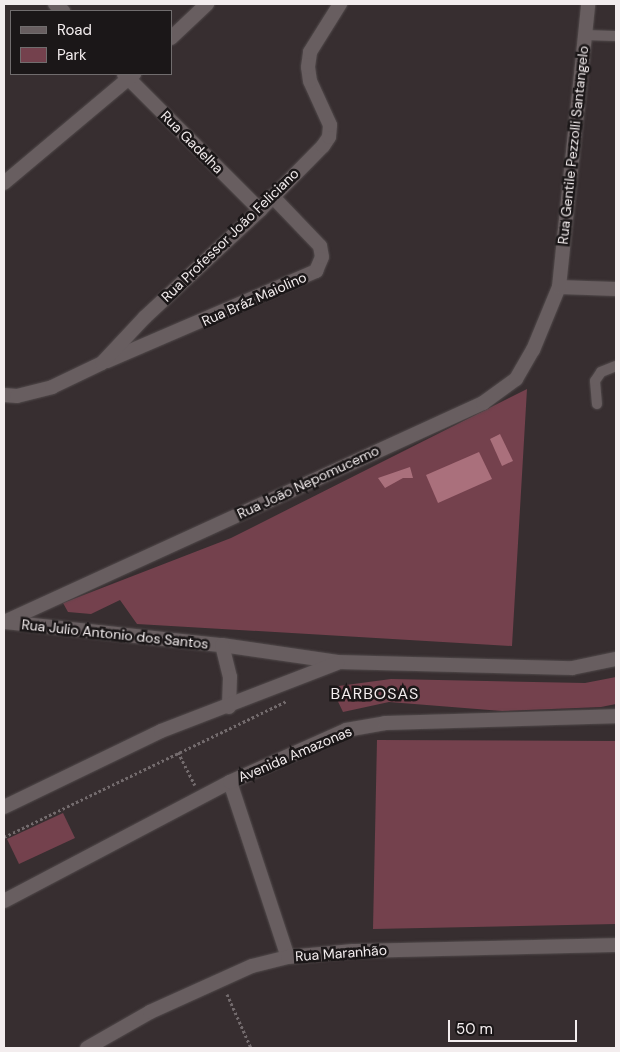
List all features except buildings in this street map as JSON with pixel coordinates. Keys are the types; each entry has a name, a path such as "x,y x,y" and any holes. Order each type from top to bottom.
{"street":[{"path":"172,37 207,4"},
{"name":"Rua Professor João Feliciano","path":"4,395 17,396 52,387 102,363 145,317 260,210 329,137 330,125 310,81 308,67 310,52 340,4"},
{"name":"Rua Gentile Pezzolli Santangelo","path":"559,287 588,4"},
{"path":"4,183 129,75"},
{"name":"Rua Gadelha","path":"129,75 260,210"},
{"name":"Rua Bráz Maiolino","path":"102,363 316,271 322,257 320,246 272,196"},
{"path":"559,287 616,290"},
{"name":"Rua João Nepomucemo","path":"4,622 499,395 516,379 533,350 559,287"},
{"name":"Rua Julio Antonio dos Santos","path":"4,622 222,645 230,677 229,707"},
{"path":"222,645 338,662 572,668 616,659"},
{"path":"4,807 161,731 229,707 338,662"},
{"name":"Avenida Amazonas","path":"4,901 230,782 364,726 616,716"},
{"path":"230,782 288,957"},
{"name":"Rua Maranhão","path":"87,1048 150,1012 252,966 288,957 353,951 616,945"}],"lane":[{"path":"584,35 616,36"},
{"path":"597,404 595,382 601,372 616,366"}],"path":[{"path":"4,837 296,696"},
{"path":"178,752 197,790"},
{"path":"222,980 251,1048"}],"green space":[{"path":"527,389 512,646 137,624 120,600 91,614 68,612 63,603 231,538"},
{"path":"616,677 616,704 601,707 502,711 389,702 343,712 331,687 391,679 585,683"},
{"path":"377,740 616,741 616,924 373,929"},
{"path":"63,813 75,838 19,864 7,839"}],"shaded area":[{"path":"500,434 513,461 502,466 490,439"},
{"path":"479,452 492,479 438,503 426,475"},
{"path":"410,467 413,478 403,478 385,488 378,478"}],"district":[{"name":"BARBOSAS","path":"375,694"}]}
